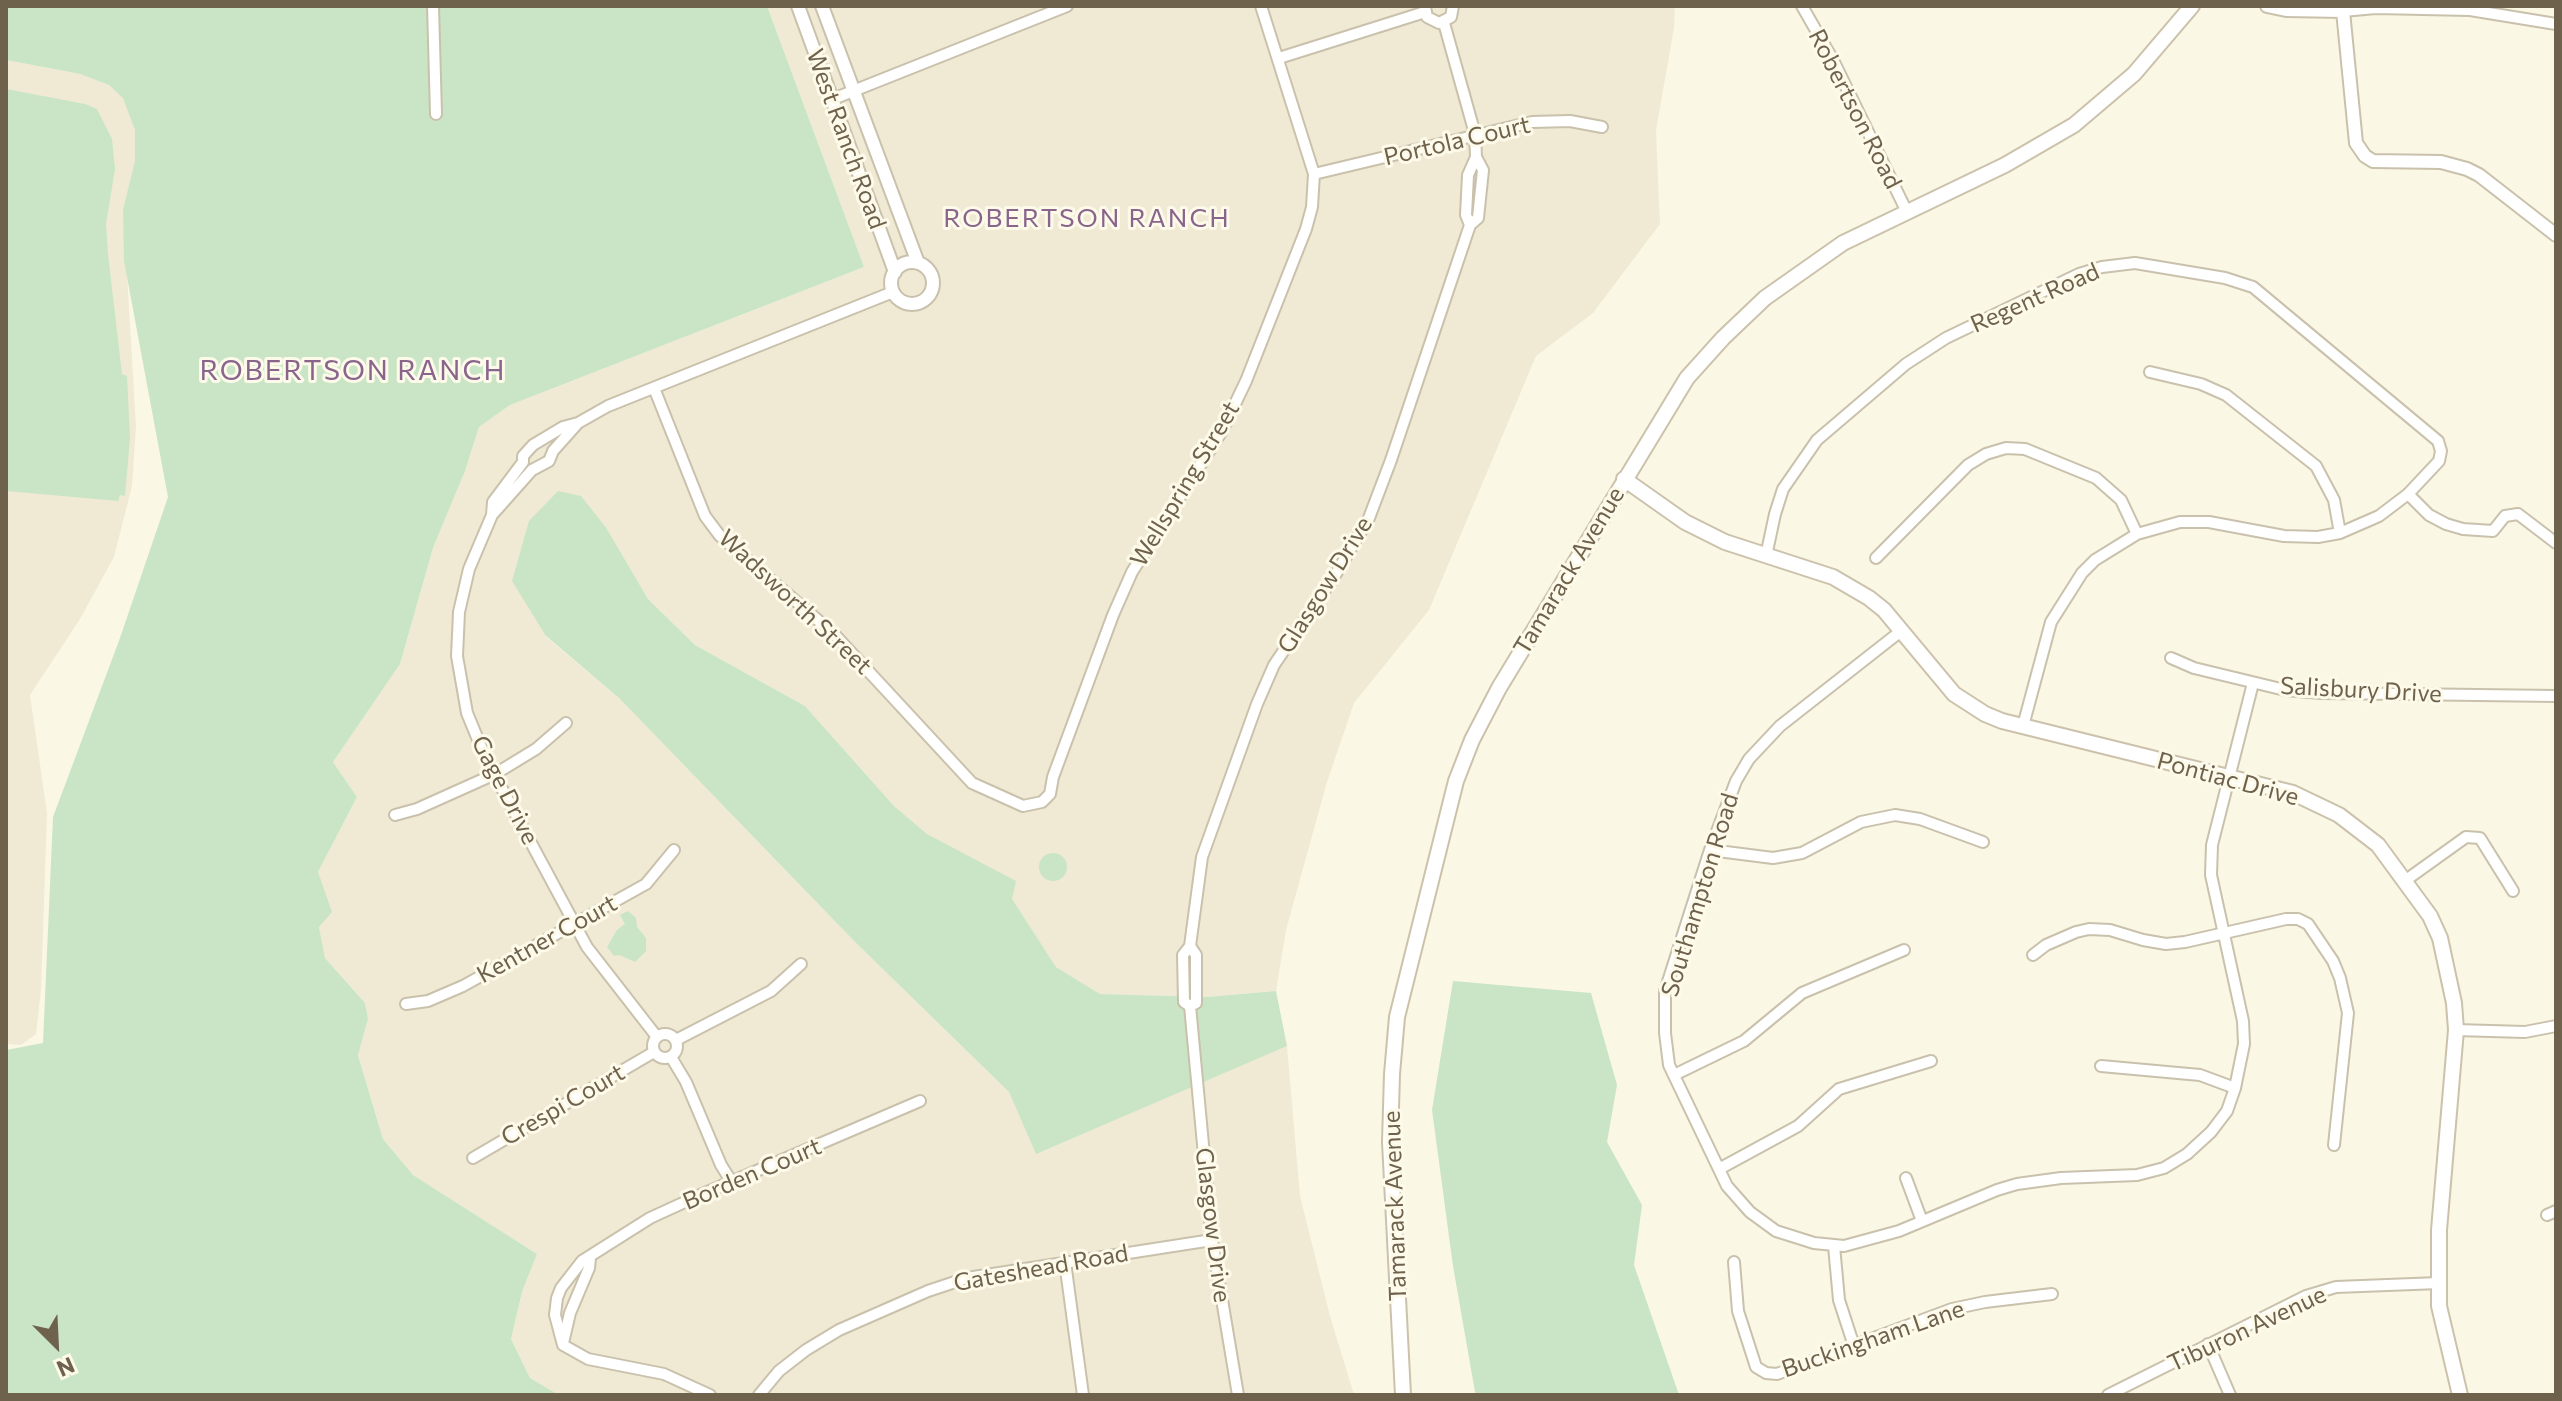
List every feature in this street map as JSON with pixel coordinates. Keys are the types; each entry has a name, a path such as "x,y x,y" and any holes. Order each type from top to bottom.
{"main road":[{"name":"Tamarack Avenue","path":"1403,1395 1390,1142 1397,1017 1456,781 1472,740 1499,688 1687,378 1723,338 1765,298 1834,249 2005,165 2074,125 2134,74 2192,6"},
{"name":"Pontiac Drive","path":"1624,479 1685,522 1725,542 1833,577 1869,598 1884,610 1954,694 1985,714 2293,793 2339,815 2378,845 2430,916 2440,938 2454,1003 2456,1030 2439,1230 2439,1306 2460,1395"}],"street":[{"path":"433,6 436,114"},
{"name":"West Ranch Road","path":"798,6 895,272"},
{"name":"West Ranch Road","path":"822,6 918,263"},
{"path":"833,99 1067,6"},
{"name":"Wellspring Street","path":"1023,806 1042,802 1050,794 1053,777 1080,703 1132,572 1222,431 1246,381 1306,229 1312,207 1314,174 1261,6"},
{"path":"1279,58 1425,9 1430,20 1444,23 1451,17 1453,6"},
{"name":"Robertson Road","path":"1802,6 1833,60 1907,212"},
{"path":"2267,6 2286,10 2470,10 2556,24"},
{"path":"2343,9 2356,143 2365,156 2373,161 2441,162 2467,169 2556,235"},
{"name":"Glasgow Drive","path":"1238,1395 1212,1240 1190,1006 1196,1003 1196,959 1190,946 1202,857 1274,665 1337,572 1369,518 1470,225 1478,218 1483,170 1476,157 1475,134 1444,23"},
{"name":"Portola Court","path":"1314,174 1532,122 1570,121 1602,127"},
{"name":"Glasgow Drive","path":"1470,225 1466,215 1468,175 1476,157"},
{"path":"1467,193 1480,195"},
{"path":"905,263 918,263 925,266 934,284 928,297 917,304 903,302 893,292 892,278 905,263"},
{"name":"Regent Road","path":"1766,556 1783,489 1817,440 1906,364 1946,338 2079,274 2102,267 2135,263 2225,278 2253,287 2438,441 2441,451 2439,461 2408,494 2379,516 2340,533 2318,537 2284,536 2209,522 2180,522 2137,534 2095,560 2082,573 2051,622 2023,726"},
{"name":"Gage Drive","path":"528,466 523,456 533,445 563,427 893,292"},
{"path":"2150,372 2201,384 2226,395 2316,466 2334,500 2340,533"},
{"name":"Wadsworth Street","path":"654,388 705,516 720,536 834,634 972,783 1023,806"},
{"name":"Gage Drive","path":"578,423 553,451 549,461 528,466 492,515 469,569 459,612 457,656 467,713 495,774 597,962 657,1037"},
{"path":"1876,558 1968,465 1986,454 2006,448 2025,449 2096,478 2121,500 2137,534"},
{"path":"2408,494 2429,515 2446,524 2463,529 2493,531 2505,516 2518,514 2556,543"},
{"name":"Southampton Road","path":"1901,631 1780,726 1749,759 1736,781 1710,850 1665,991 1669,1065 1727,1186 1750,1212 1776,1231 1834,1246 1899,1231 2017,1184 2061,1178 2137,1175 2164,1168 2187,1154 2211,1132 2227,1111 2244,1044 2243,1021 2211,875 2212,845 2253,683"},
{"name":"Salisbury Drive","path":"2171,658 2194,668 2253,683 2321,693 2556,696"},
{"path":"395,815 417,809 495,774 536,749 566,723"},
{"path":"1710,850 1773,858 1802,853 1861,822 1895,815 1920,819 1983,842"},
{"path":"2406,880 2466,837 2480,838 2513,891"},
{"name":"Kentner Court","path":"406,1004 428,1001 463,986 646,884 674,850"},
{"path":"2033,955 2046,945 2089,929 2110,930 2166,944 2286,919 2298,919 2308,924 2333,961 2348,1013 2334,1145"},
{"path":"1674,1075 1744,1041 1802,993 1904,950"},
{"path":"676,1040 771,991 801,964"},
{"path":"2456,1030 2525,1032 2556,1026"},
{"path":"665,1034 676,1040 677,1047 671,1057 663,1059 654,1052 653,1044 657,1037 665,1034"},
{"name":"Crespi Court","path":"473,1158 654,1052"},
{"path":"671,1057 686,1082 721,1165 731,1181"},
{"path":"1719,1169 1798,1126 1839,1089 1931,1061"},
{"path":"2101,1066 2200,1075 2235,1088"},
{"name":"Borden Court","path":"566,1282 582,1261 650,1218 920,1101"},
{"path":"1906,1178 1922,1221"},
{"name":"Gateshead Road","path":"759,1395 779,1371 839,1330 912,1297 967,1278 1212,1240"},
{"path":"1834,1246 1839,1300 1854,1346"},
{"path":"563,1345 590,1258"},
{"path":"1065,1262 1083,1395"},
{"name":"Buckingham Lane","path":"1734,1262 1738,1311 1756,1367 1766,1373 1777,1374 1952,1309 2052,1294"},
{"path":"580,1285 566,1282 557,1298 555,1315 563,1345 588,1359 664,1374 710,1395"},
{"name":"Tiburon Avenue","path":"2108,1395 2306,1296 2336,1287 2439,1283"},
{"path":"2208,1344 2230,1395"}],"shaded area":[{"name":"ROBERTSON RANCH","path":"767,6 1675,6 1656,130 1660,224 1593,313 1536,356 1429,610 1354,703 1327,782 1286,930 1276,991 1206,997 1100,994 1056,967 1011,899 959,852 927,834 894,806 805,706 695,645 648,599 607,529 546,637 619,698 856,943 1009,1092 1036,1153 1180,1089 1287,1046 1300,1196 1330,1316 1354,1395 559,1395 530,1378 511,1339 522,1292 537,1254 413,1175 383,1139 358,1054 368,1019 365,1003 325,958 319,927 318,872 357,797 333,762 400,664 433,548 465,471 479,427 510,405 864,267"},
{"path":"6,60 80,74 109,85 125,98 140,132 126,257 136,427 132,486 114,557 80,619 30,695 47,813 41,990 36,1034 21,1045 6,1044"}],"green space":[{"path":"6,6 767,6 864,267 510,405 479,427 465,471 433,548 400,664 333,762 357,797 318,872 332,912 319,927 325,958 365,1003 368,1019 358,1055 383,1139 413,1175 537,1254 522,1292 511,1339 530,1378 559,1395 6,1395 6,1050 43,1043 53,817 120,638 168,497 124,261 123,210 135,161 135,130 123,98 109,85 80,74 6,60"},
{"path":"6,89 97,109 112,139 115,169 106,224 122,374 127,376 130,438 125,496 120,495 118,501 6,491"},
{"path":"558,491 581,496 607,529 648,599 695,645 805,706 894,806 927,834 1016,881 1012,899 1056,967 1100,994 1206,997 1276,991 1287,1046 1036,1154 1009,1092 856,943 619,698 546,636 512,581 529,521"},
{"path":"1053,853 1063,857 1067,867 1063,877 1053,881 1043,877 1039,867 1043,857"},
{"path":"628,911 636,918 637,927 646,938 646,951 635,962 614,956 607,947 617,930 625,924 620,915"},
{"path":"1453,981 1591,993 1617,1085 1607,1142 1642,1205 1634,1265 1679,1395 1477,1395 1475,1392 1453,1266 1432,1110"}],"district":[{"name":"ROBERTSON RANCH","path":"1087,218"},
{"name":"ROBERTSON RANCH","path":"353,371"}]}
